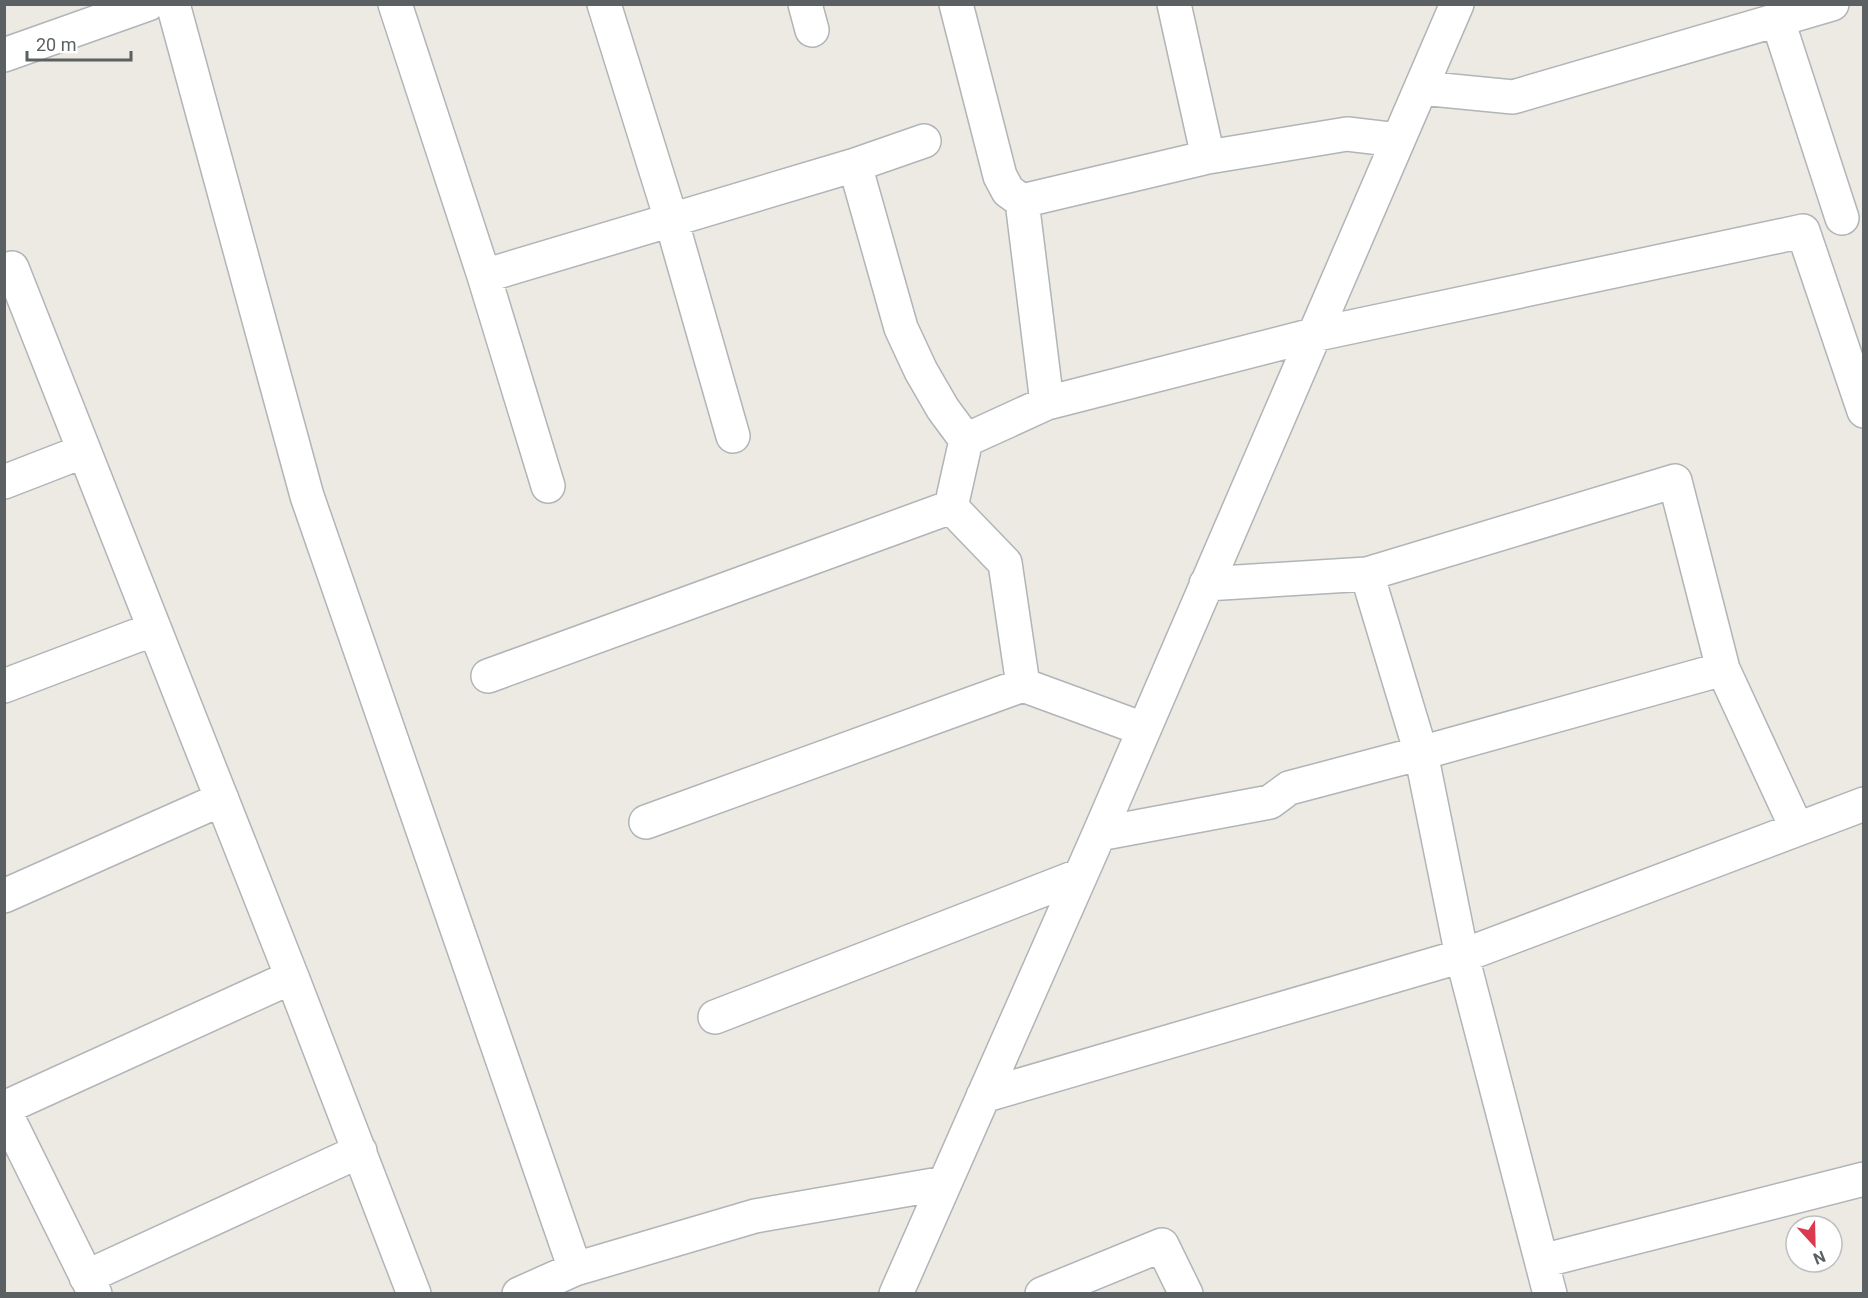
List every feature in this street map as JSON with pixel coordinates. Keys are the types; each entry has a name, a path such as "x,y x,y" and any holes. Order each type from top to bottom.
{"street":[{"path":"4,55 148,4"},
{"path":"173,4 307,496 575,1269"},
{"path":"395,4 484,276 548,486"},
{"path":"604,4 671,219 733,436"},
{"path":"956,4 1000,176 1008,191 1022,201 1047,403"},
{"path":"1174,4 1208,157"},
{"path":"896,1293 1099,834 1457,4"},
{"path":"1421,88 1513,97 1832,4"},
{"path":"966,440 1047,403 1313,335 1803,231 1853,215 1778,21"},
{"path":"1022,201 1208,157 1347,134 1398,140"},
{"path":"484,276 855,165 924,141"},
{"path":"855,165 901,328 943,409 966,440 951,507"},
{"path":"1803,231 1863,408"},
{"path":"7,261 222,799 414,1293"},
{"path":"4,482 84,451"},
{"path":"1206,584 1367,574 1675,481 1723,669 1797,829"},
{"path":"489,676 951,507"},
{"path":"951,507 1005,563 1023,685"},
{"path":"1367,574 1421,753 1462,956 1550,1293"},
{"path":"4,686 154,629"},
{"path":"1099,834 1270,802 1289,788 1723,669"},
{"path":"646,822 1023,685 1143,729"},
{"path":"4,896 222,799"},
{"path":"983,1096 1462,956 1863,804"},
{"path":"715,1017 1081,875"},
{"path":"292,977 4,1109 90,1285 360,1151"},
{"path":"1542,1261 1863,1179"},
{"path":"519,1293 575,1269 755,1216 945,1183"},
{"path":"1042,1293 1162,1245 1186,1293"}]}
